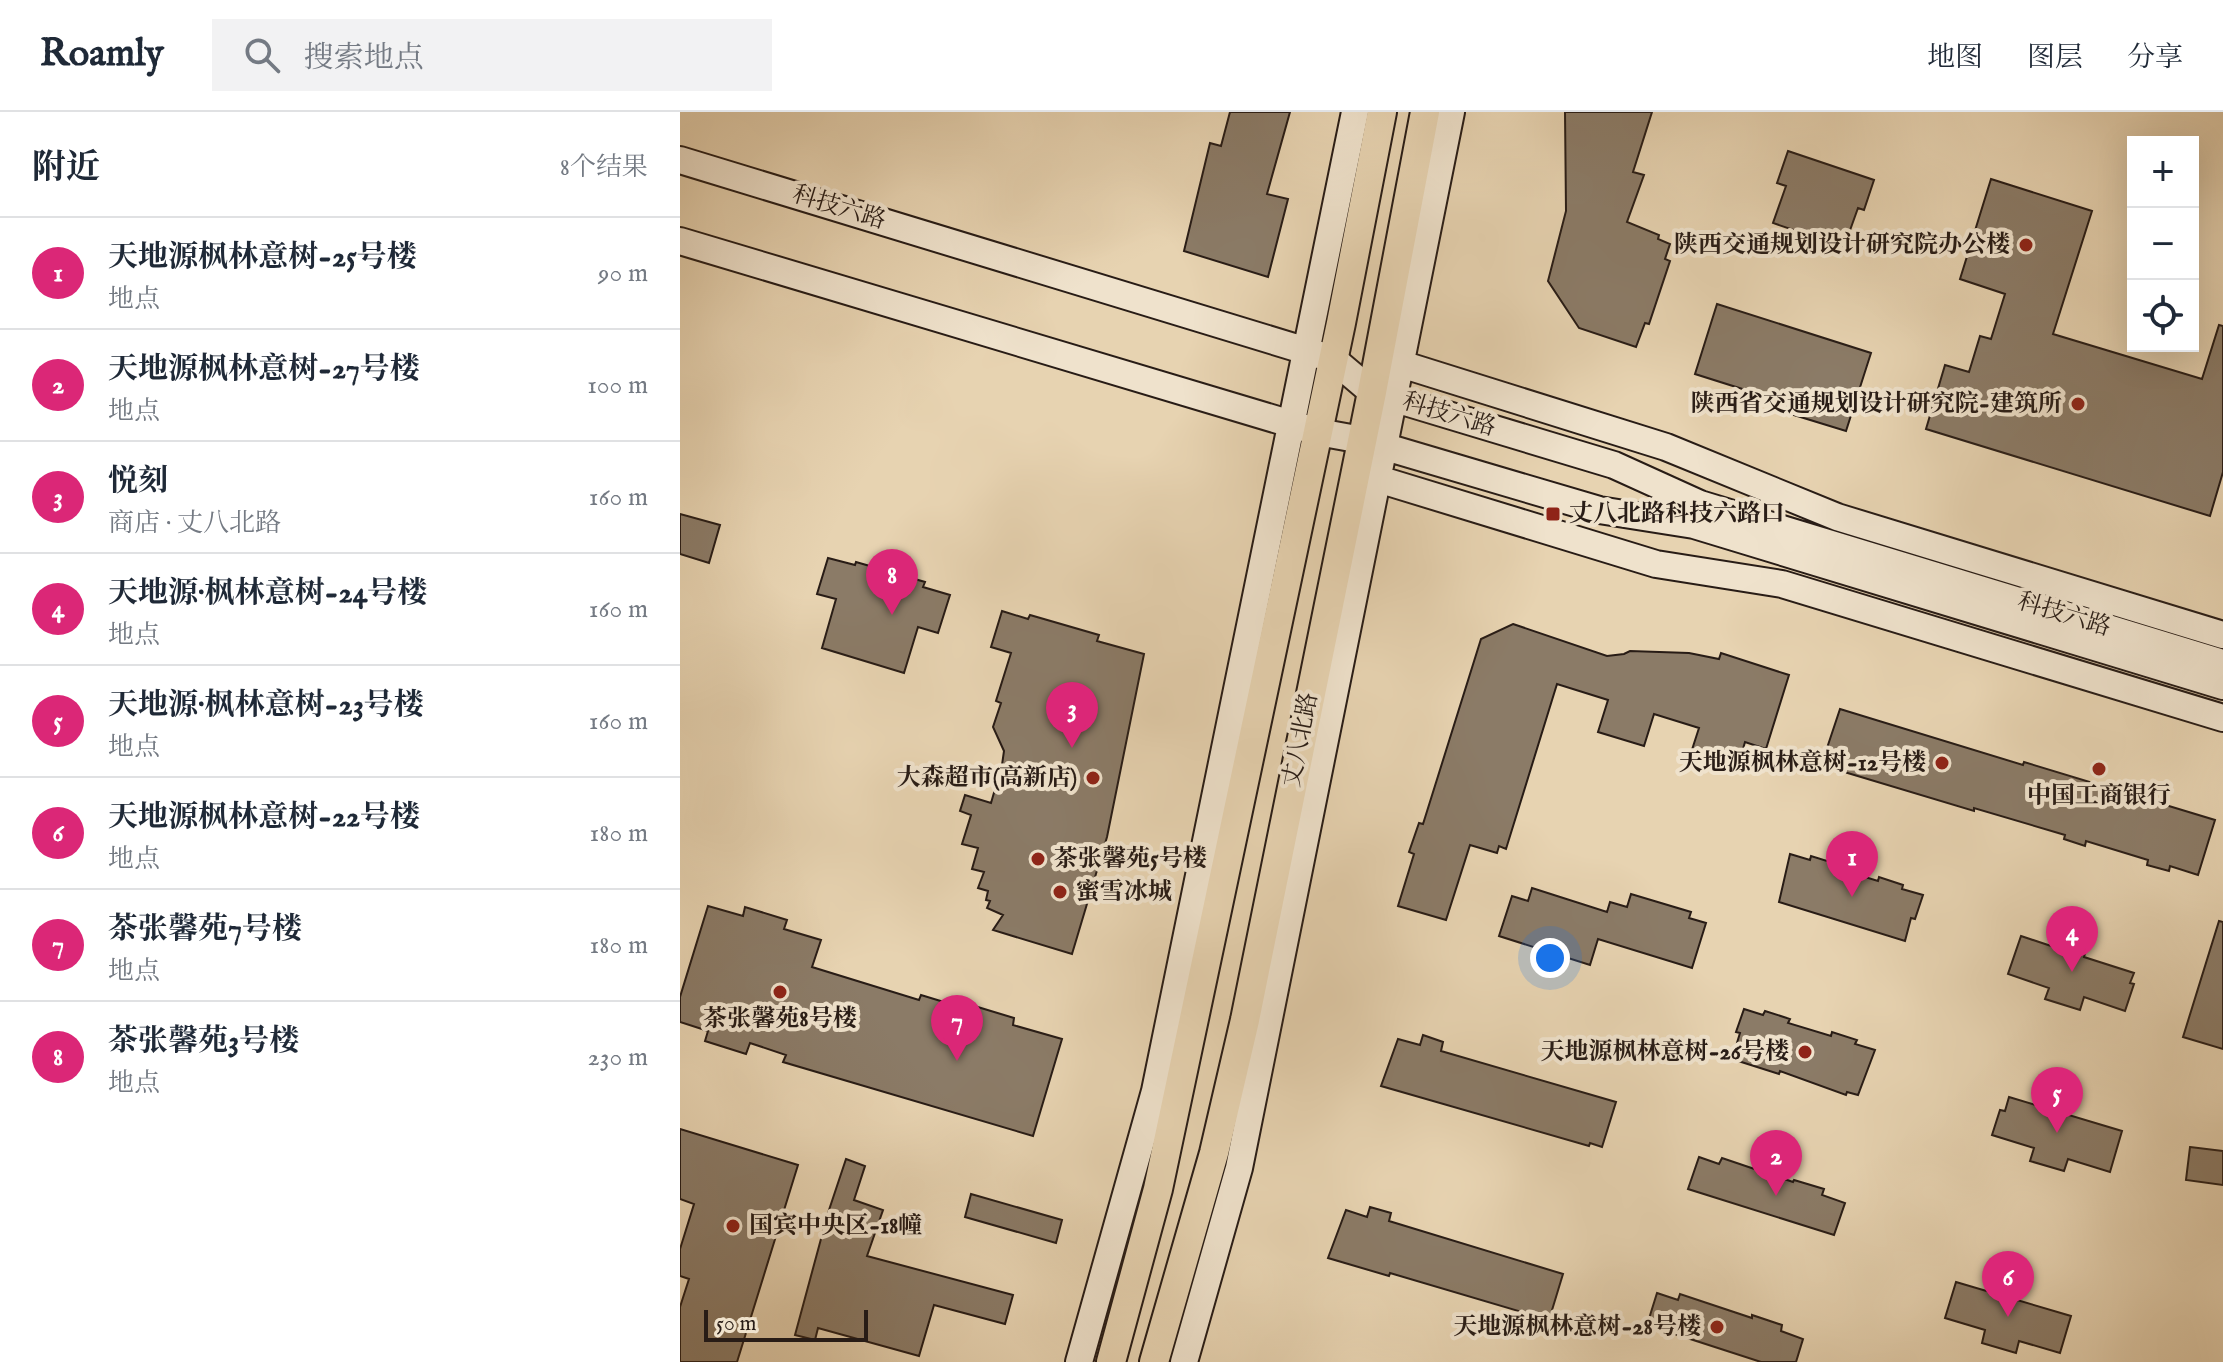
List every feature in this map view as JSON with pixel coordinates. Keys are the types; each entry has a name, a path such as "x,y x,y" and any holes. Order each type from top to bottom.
{"main road":[{"path":"1320,356 1355,112"},
{"name":"丈八北路","path":"1111,1362 1158,1189 1305,428 1320,356 1382,112"},
{"name":"丈八北路","path":"1154,1362 1214,1153 1373,443 1383,396 1425,112"},
{"path":"1383,396 1401,364 1451,112"},
{"name":"科技六路","path":"680,160 1320,356 1383,396 1614,465 1700,504 2223,663"},
{"name":"科技六路","path":"680,241 1305,428 1373,443 1599,510 1694,525 2223,686"},
{"path":"1401,364 1666,447 1837,517 2223,635"},
{"path":"1079,1362 1155,1091 1305,428"},
{"path":"1184,1362 1239,1168 1378,479 1373,443"},
{"path":"1378,479 1656,564 1782,584 2223,718"}],"building":[{"path":"1230,112 1290,112 1267,194 1288,199 1268,277 1184,251 1210,143 1221,146"},
{"path":"1565,112 1652,112 1633,172 1644,175 1627,222 1659,235 1658,239 1670,244 1665,259 1670,261 1649,324 1645,323 1636,347 1579,328 1548,281 1566,211"},
{"path":"1788,151 1874,180 1864,210 1858,208 1844,247 1773,223 1786,186 1777,183"},
{"name":"陕西省交通规划设计研究院-建筑所","path":"1991,179 2092,211 2053,334 2202,379 2219,325 2223,326 2223,472 2210,516 1926,429 1945,365 1969,372 1980,336 1991,339 2005,294 1960,279"},
{"path":"1717,304 1871,353 1846,431 1771,408 1774,399 1695,374"},
{"path":"680,514 720,525 709,563 680,554"},
{"path":"828,558 855,565 856,562 925,582 923,587 950,595 938,633 918,627 904,673 822,648 836,599 817,594"},
{"path":"1002,611 1028,619 1030,615 1099,635 1097,641 1144,654 1107,837 1072,954 993,930 1003,915 987,908 990,901 986,900 988,891 978,888 984,872 972,869 978,848 962,844 971,815 960,811 965,795 991,803 1002,765 1004,751 993,727 1001,703 996,701 1011,653 991,647"},
{"path":"1513,624 1607,656 1630,651 1689,653 1719,659 1721,653 1789,675 1766,749 1745,742 1736,773 1689,759 1699,728 1654,714 1644,746 1598,732 1608,700 1557,684 1506,849 1499,846 1497,853 1470,845 1446,920 1398,906 1414,854 1409,852 1419,823 1423,824 1481,639"},
{"path":"1840,709 2215,820 2198,875 2170,866 2169,871 2147,865 2148,860 2086,841 2085,846 2064,839 2065,835 1831,768 1832,763 1823,760"},
{"path":"1790,854 1810,860 1811,856 1837,864 1835,868 1878,881 1879,877 1923,895 1915,919 1911,918 1905,941 1779,902"},
{"path":"1532,888 1607,912 1610,902 1627,907 1631,894 1691,912 1689,918 1706,923 1692,968 1598,939 1590,965 1499,936 1512,896 1528,901"},
{"path":"708,906 743,916 745,907 787,920 784,929 821,940 812,967 919,1000 921,995 957,1006 959,1001 1014,1018 1013,1025 1062,1039 1033,1136 783,1062 786,1055 750,1043 746,1054 705,1041 708,1031 680,1022 680,997"},
{"path":"2219,921 2223,922 2223,1049 2183,1037"},
{"path":"2021,936 2060,949 2062,942 2086,950 2084,957 2134,973 2130,983 2134,984 2125,1011 2084,997 2080,1010 2045,999 2049,988 2008,974"},
{"name":"天地源枫林意树-26号楼","path":"1744,1009 1763,1015 1765,1011 1790,1019 1788,1023 1831,1036 1832,1032 1875,1050 1858,1095 1847,1092 1846,1095 1780,1071 1779,1074 1732,1059 1740,1033 1736,1032"},
{"path":"1423,1035 1443,1042 1441,1051 1616,1102 1602,1147 1590,1143 1589,1146 1381,1086 1398,1039 1420,1045"},
{"path":"2009,1097 2122,1131 2110,1172 2068,1159 2064,1171 2030,1161 2034,1148 1992,1135 2000,1110 2005,1111"},
{"name":"国宾中央区-18幢","path":"680,1129 798,1165 737,1362 680,1362 680,1307 689,1279 680,1276 680,1249 694,1204 680,1199"},
{"path":"2190,1147 2223,1151 2223,1185 2186,1180"},
{"path":"1699,1157 1719,1164 1722,1158 1824,1189 1822,1195 1845,1203 1834,1235 1688,1189"},
{"path":"846,1159 865,1166 854,1200 883,1210 867,1256 1013,1295 1005,1324 934,1305 919,1356 818,1328 815,1340 795,1335"},
{"path":"971,1194 1062,1220 1056,1243 965,1217"},
{"path":"1370,1207 1391,1213 1389,1221 1563,1274 1549,1320 1328,1258 1346,1210 1367,1217"},
{"path":"1956,1282 2071,1316 2060,1353 2019,1341 2016,1353 1982,1343 1985,1330 1945,1318"},
{"name":"天地源枫林意树-28号楼","path":"1657,1293 1678,1300 1680,1294 1782,1325 1781,1331 1803,1339 1796,1362 1761,1362 1647,1325"}],"place":[{"name":"陕西交通规划设计研究院办公楼","path":"2026,245"},
{"name":"陕西省交通规划设计研究院-建筑所","path":"2078,404"},
{"name":"丈八北路科技六路口","path":"1553,514"},
{"name":"茶张馨苑3号楼","path":"892,615"},
{"name":"悦刻","path":"1072,748"},
{"name":"天地源枫林意树-12号楼","path":"1942,763"},
{"name":"中国工商银行","path":"2099,769"},
{"name":"大森超市(高新店)","path":"1093,778"},
{"name":"茶张馨苑5号楼","path":"1038,859"},
{"name":"蜜雪冰城","path":"1060,892"},
{"name":"天地源枫林意树-25号楼","path":"1852,897"},
{"name":"天地源·枫林意树-24号楼","path":"2072,972"},
{"name":"茶张馨苑8号楼","path":"780,992"},
{"name":"天地源枫林意树-26号楼","path":"1805,1052"},
{"name":"茶张馨苑7号楼","path":"957,1061"},
{"name":"天地源·枫林意树-23号楼","path":"2057,1133"},
{"name":"天地源枫林意树-27号楼","path":"1776,1196"},
{"name":"国宾中央区-18幢","path":"733,1226"},
{"name":"天地源枫林意树-22号楼","path":"2008,1317"},
{"name":"天地源枫林意树-28号楼","path":"1717,1327"}]}
